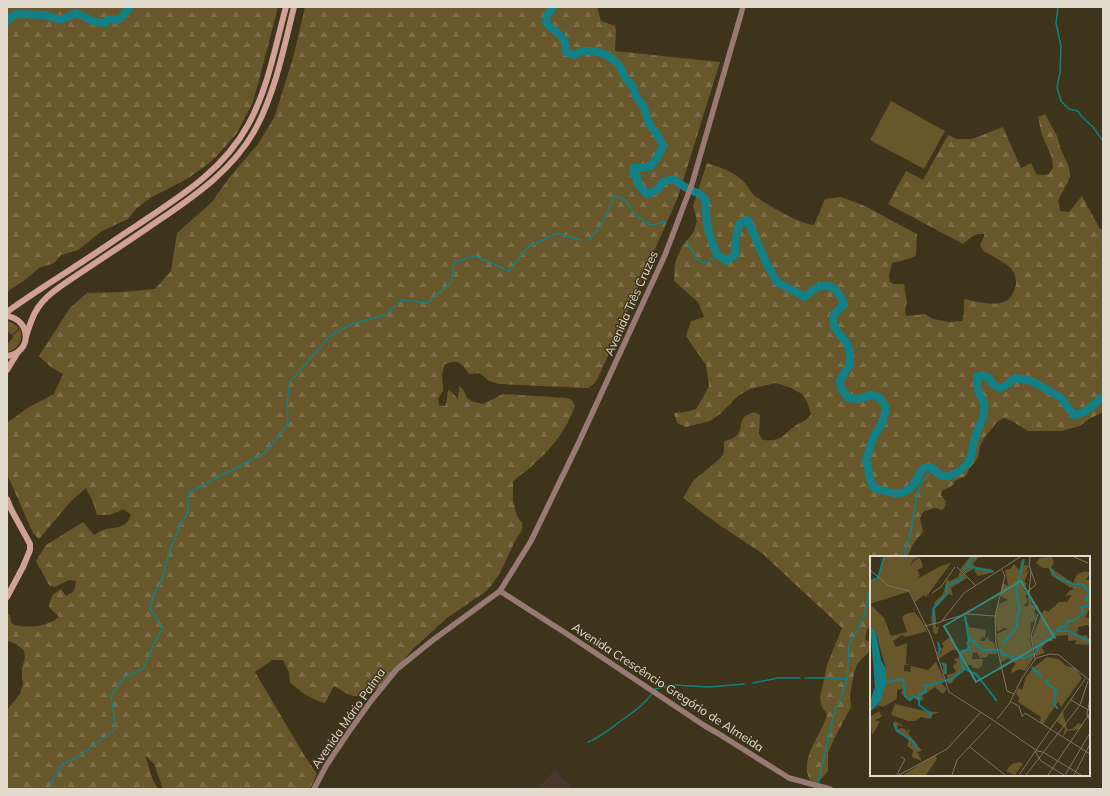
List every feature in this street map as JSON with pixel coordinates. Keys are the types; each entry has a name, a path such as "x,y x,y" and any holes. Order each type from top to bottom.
{"main road":[{"path":"7,312 172,202 203,180 219,165 247,127 256,109 263,91 286,7"},
{"path":"7,370 23,346 35,311 47,296 175,210 208,186 227,168 242,150 256,128 276,77 294,7"},
{"path":"7,316 20,323 24,328 26,337"},
{"path":"7,356 12,356 18,352"},
{"path":"7,499 30,544 30,550 7,597"}],"street":[{"name":"Avenida Três Cruzes","path":"500,591 531,541 656,276 692,184 743,7"},
{"name":"Avenida Mário Palma","path":"314,789 326,766 348,734 371,701 397,669 433,640 500,591"},
{"name":"Avenida Crescêncio Gregório de Almeida","path":"500,591 705,726 788,778 830,789"}],"shaded area":[{"path":"555,770 573,789 537,789"}],"green space":[{"path":"7,7 278,7 252,104 237,133 216,157 187,179 150,198 137,208 128,219 102,231 78,250 61,255 54,263 39,268 7,292"},
{"path":"305,7 597,7 601,21 615,26 615,51 720,62 678,197 594,384 588,388 499,384 489,381 480,373 469,374 461,364 452,362 444,365 442,375 443,391 438,399 439,405 445,406 449,389 458,399 459,386 463,389 467,398 471,401 483,404 503,394 566,398 572,400 575,406 568,423 553,445 541,458 513,482 513,500 517,516 522,523 522,530 515,541 501,571 491,586 485,592 447,618 412,650 379,689 364,695 355,696 345,693 334,686 325,703 315,700 290,682 289,672 283,660 272,660 255,672 304,755 317,774 310,789 163,789 154,764 145,755 153,780 158,789 7,789 7,710 20,694 23,684 22,668 25,658 24,651 22,649 16,644 7,641 7,613 10,615 11,623 26,627 47,624 59,617 49,607 51,598 61,589 66,596 74,591 76,581 69,580 55,587 49,585 36,561 46,545 83,522 94,535 103,530 120,527 129,520 131,515 124,509 110,515 97,515 93,502 86,488 71,501 39,539 33,533 7,474 7,423 29,407 54,394 63,374 51,367 39,356 70,308 87,293 155,289 171,271 177,233 212,202 229,178 258,144 274,118 293,58"},
{"path":"891,101 945,131 924,169 870,140"},
{"path":"1045,114 1057,136 1061,150 1069,167 1070,176 1068,182 1058,200 1060,211 1069,212 1082,196 1100,229 1103,229 1103,412 1089,419 1080,426 1061,431 1028,431 1004,418 998,421 984,438 980,446 978,458 967,474 955,481 953,485 942,491 941,495 946,502 945,507 942,510 935,508 924,511 920,518 923,532 913,544 907,556 870,556 870,626 867,630 865,639 870,642 870,651 857,664 850,695 851,707 828,753 828,771 818,783 810,780 807,772 807,764 812,747 827,714 822,707 820,698 827,665 842,628 763,554 718,524 683,498 693,481 723,455 724,441 732,439 736,436 739,432 744,417 754,412 760,415 759,434 763,440 775,440 783,436 811,414 807,402 802,394 791,388 776,383 750,389 738,396 720,414 710,421 686,427 677,423 674,413 696,409 709,386 706,365 686,336 691,321 704,317 698,302 674,281 675,263 682,246 693,233 697,221 693,206 707,163 734,174 743,181 753,194 760,200 801,222 814,225 825,199 841,197 865,206 917,234 916,255 908,259 892,263 889,275 890,282 894,284 904,284 907,302 905,308 906,316 925,314 933,319 950,322 962,321 965,299 995,304 1006,301 1010,298 1016,284 1014,273 1003,262 983,251 980,245 985,234 975,235 963,244 888,204 906,171 923,180 948,135 957,139 972,139 1003,127 1021,168 1031,163 1036,174 1049,174 1053,167 1052,158 1042,135 1038,117"},
{"path":"7,321 13,323 19,328 12,335 7,331"},
{"path":"20,329 21,341 17,347 7,352 7,344 14,337 12,336"}],"waterway":[{"path":"7,21 15,14 45,15 61,20 76,13 95,22 105,23 109,19 119,20 130,7"},
{"path":"553,7 547,15 546,22 563,39 566,52 575,55 580,52 592,51 603,54 614,60 618,64 625,78 632,85 636,97 643,105 650,126 656,132 663,146 651,166 634,168 633,174 638,177 637,183 647,194 657,190 663,182 675,180 690,190 700,194 705,199 707,225 710,236 718,255 726,261 735,255 737,231 740,223 748,220 766,263 777,282 805,297 822,286 832,287 840,296 844,304 833,316 833,324 847,343 850,351 850,364 840,380 841,389 849,398 857,399 873,395 880,398 886,410 881,425 874,436 866,459 874,488 894,493 905,492 914,484 922,470 925,468 929,467 941,475 949,476 955,474 964,467 970,459 975,436 984,413 984,403 979,393 977,384 977,377 981,375 989,378 993,384 999,388 1005,386 1015,378 1032,381 1060,397 1074,415 1086,411 1103,397"},
{"path":"1058,7 1056,23 1061,46 1060,72 1057,87 1061,101 1069,109 1078,111 1081,116 1093,127 1103,141"},
{"path":"589,240 600,227 615,196 624,199 638,217 651,225 666,222"},
{"path":"51,789 52,781 63,764 78,757 116,729 111,696 124,678 144,668 154,644 163,628 150,608 154,594 161,583 170,550 188,512 188,493 265,453 288,424 287,401 290,382 329,337 352,324 385,315 402,300 427,303 451,283 454,263 475,256 509,271 527,248 557,233 581,240"},
{"path":"687,242 698,260 705,263 718,255"},
{"path":"904,556 921,482 934,470"},
{"path":"818,783 835,710 847,679 849,644 855,636 864,616 870,589"},
{"path":"753,683 778,678 800,678"},
{"path":"805,678 847,679"},
{"path":"655,689 674,685 709,687 744,684"},
{"path":"588,742 602,735 633,712 651,695"}]}
